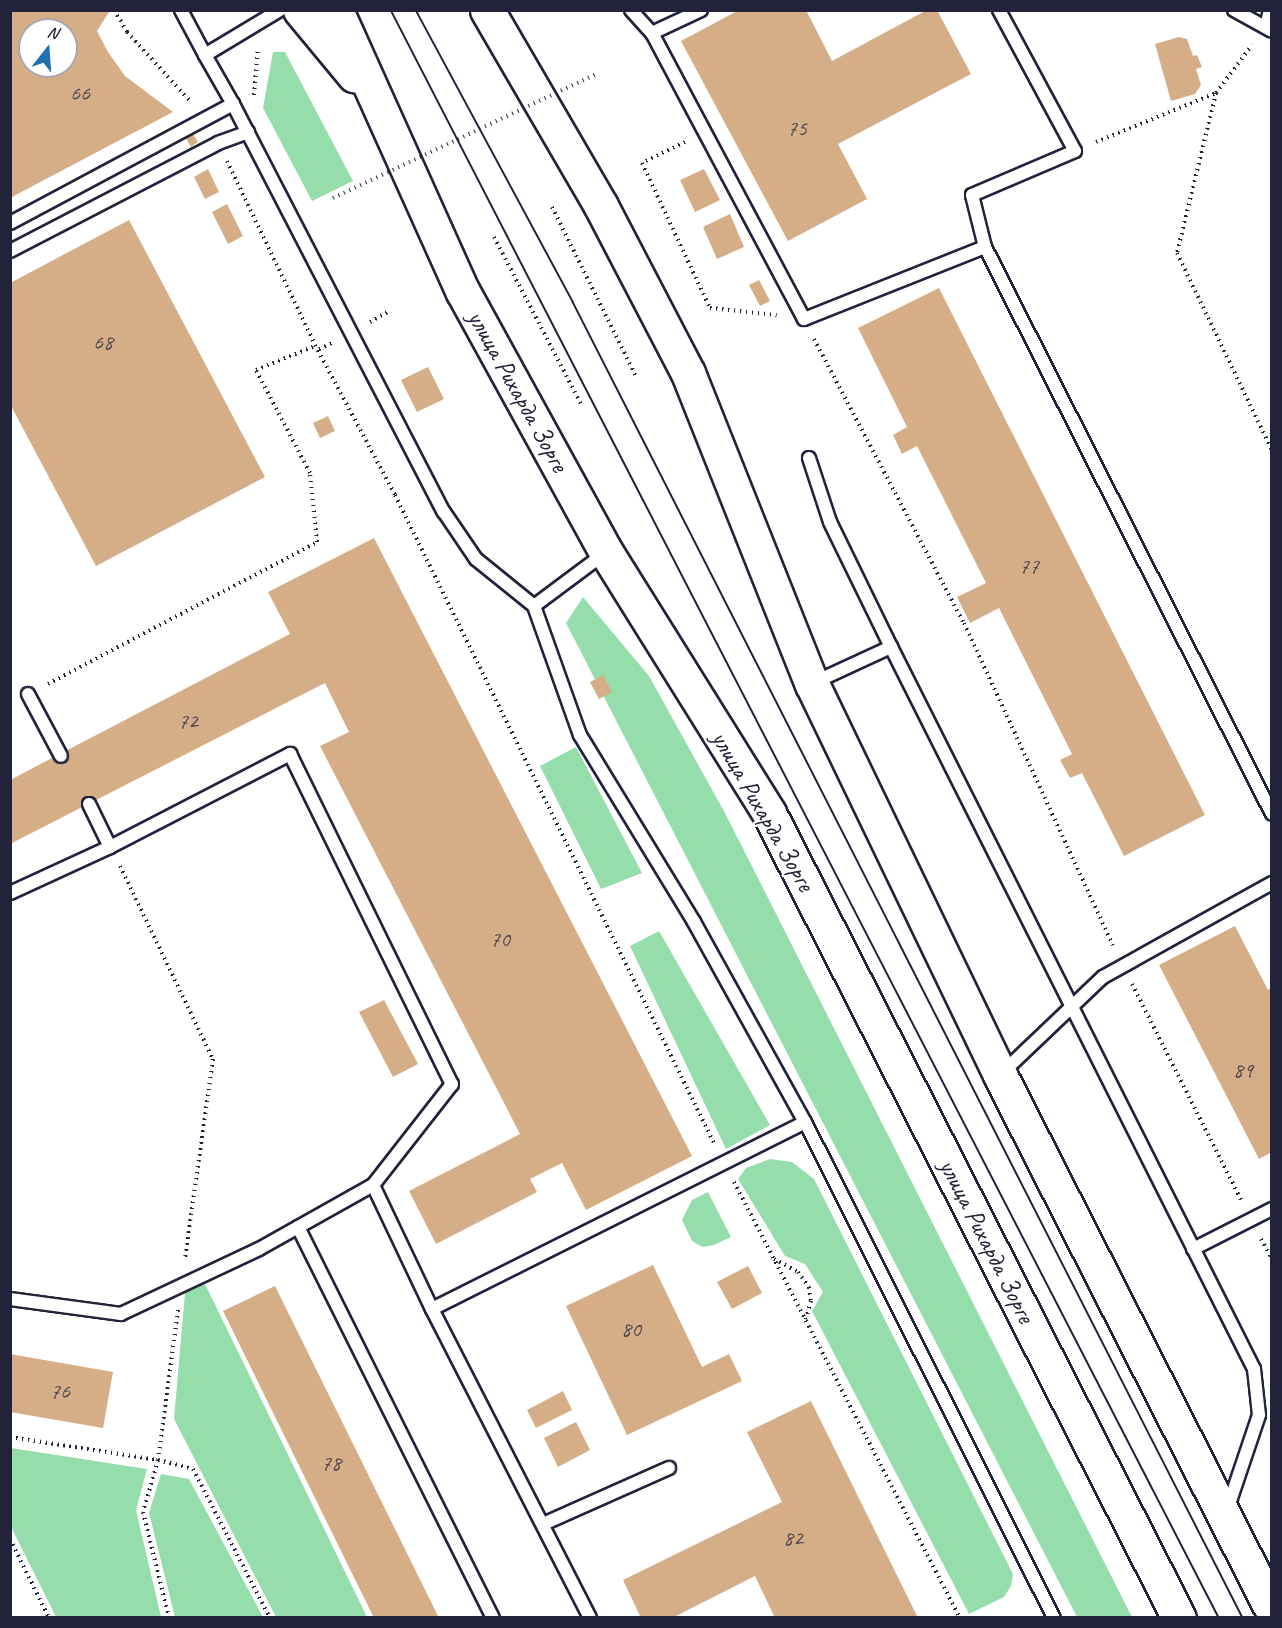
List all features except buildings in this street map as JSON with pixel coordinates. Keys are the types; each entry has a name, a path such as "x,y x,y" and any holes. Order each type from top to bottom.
{"main road":[{"path":"300,10 382,109"},
{"name":"улица Рихарда Зорге","path":"336,10 463,292 606,552 769,813 1179,1617"},
{"path":"487,10 601,206 688,373 812,684 1000,1075 1272,1610"},
{"path":"499,10 517,61"}],"lane":[{"path":"181,10 248,132 444,513 476,559 534,606 580,735 694,922 805,1122 1054,1617"},
{"path":"205,56 280,10"},
{"path":"631,10 652,33 804,319 985,247"},
{"path":"652,33 701,10"},
{"path":"999,10 1075,151 972,195 985,247 1272,814"},
{"path":"1234,10 1269,29 1270,10"},
{"path":"10,223 233,104"},
{"path":"10,251 218,143 248,132"},
{"path":"809,458 830,522 891,647 1070,1008 1254,1369 1259,1415 1225,1517"},
{"path":"534,606 606,552"},
{"path":"812,684 891,647"},
{"path":"28,694 61,756"},
{"path":"10,893 110,847 290,754 452,1084 373,1185 259,1248 182,1283 122,1314 10,1299"},
{"path":"90,804 110,847"},
{"path":"1000,1075 1103,977 1272,883"},
{"path":"432,1309 805,1122"},
{"path":"373,1185 432,1309 590,1617"},
{"path":"1193,1249 1272,1209"},
{"path":"298,1227 493,1617"},
{"path":"543,1524 669,1468"}],"path":[{"path":"114,10 127,32 206,119"},
{"path":"254,98 260,24"},
{"path":"1269,29 1216,93 1177,253 1272,450"},
{"path":"333,198 597,74"},
{"path":"1075,151 1216,93"},
{"path":"704,132 642,163 710,308 804,319 964,622 1123,965 1272,1260"},
{"path":"218,143 315,345 395,495 724,1163 960,1617"},
{"path":"552,207 636,376"},
{"path":"494,237 582,406"},
{"path":"366,311 371,321"},
{"path":"28,694 317,542 310,473 256,370 315,345"},
{"path":"110,847 213,1059 158,1460 143,1512 169,1617"},
{"path":"774,1259 798,1272 809,1287 812,1301 806,1320"},
{"path":"10,1437 158,1460 193,1469 270,1617"},
{"path":"10,1539 49,1617"}],"green space":[{"path":"273,52 285,52 353,181 312,201 263,108"},
{"path":"583,597 649,676 725,813 1132,1617 1077,1617 566,623"},
{"path":"576,747 642,873 601,889 540,766"},
{"path":"659,931 770,1125 726,1149 630,946"},
{"path":"770,1159 792,1162 814,1179 1013,1574 1011,1586 1004,1597 969,1614 812,1311 823,1292 805,1264 785,1256 738,1179 746,1168"},
{"path":"708,1192 731,1237 714,1245 702,1247 692,1241 682,1220 692,1200"},
{"path":"205,1284 367,1617 276,1617 174,1419 185,1293"},
{"path":"11,1448 147,1469 136,1510 161,1617 56,1617 11,1527"},
{"path":"161,1474 189,1479 263,1617 175,1617 149,1513"}],"tram line":[{"path":"391,10 1219,1618"},
{"path":"416,10 573,302 1243,1618"}]}
